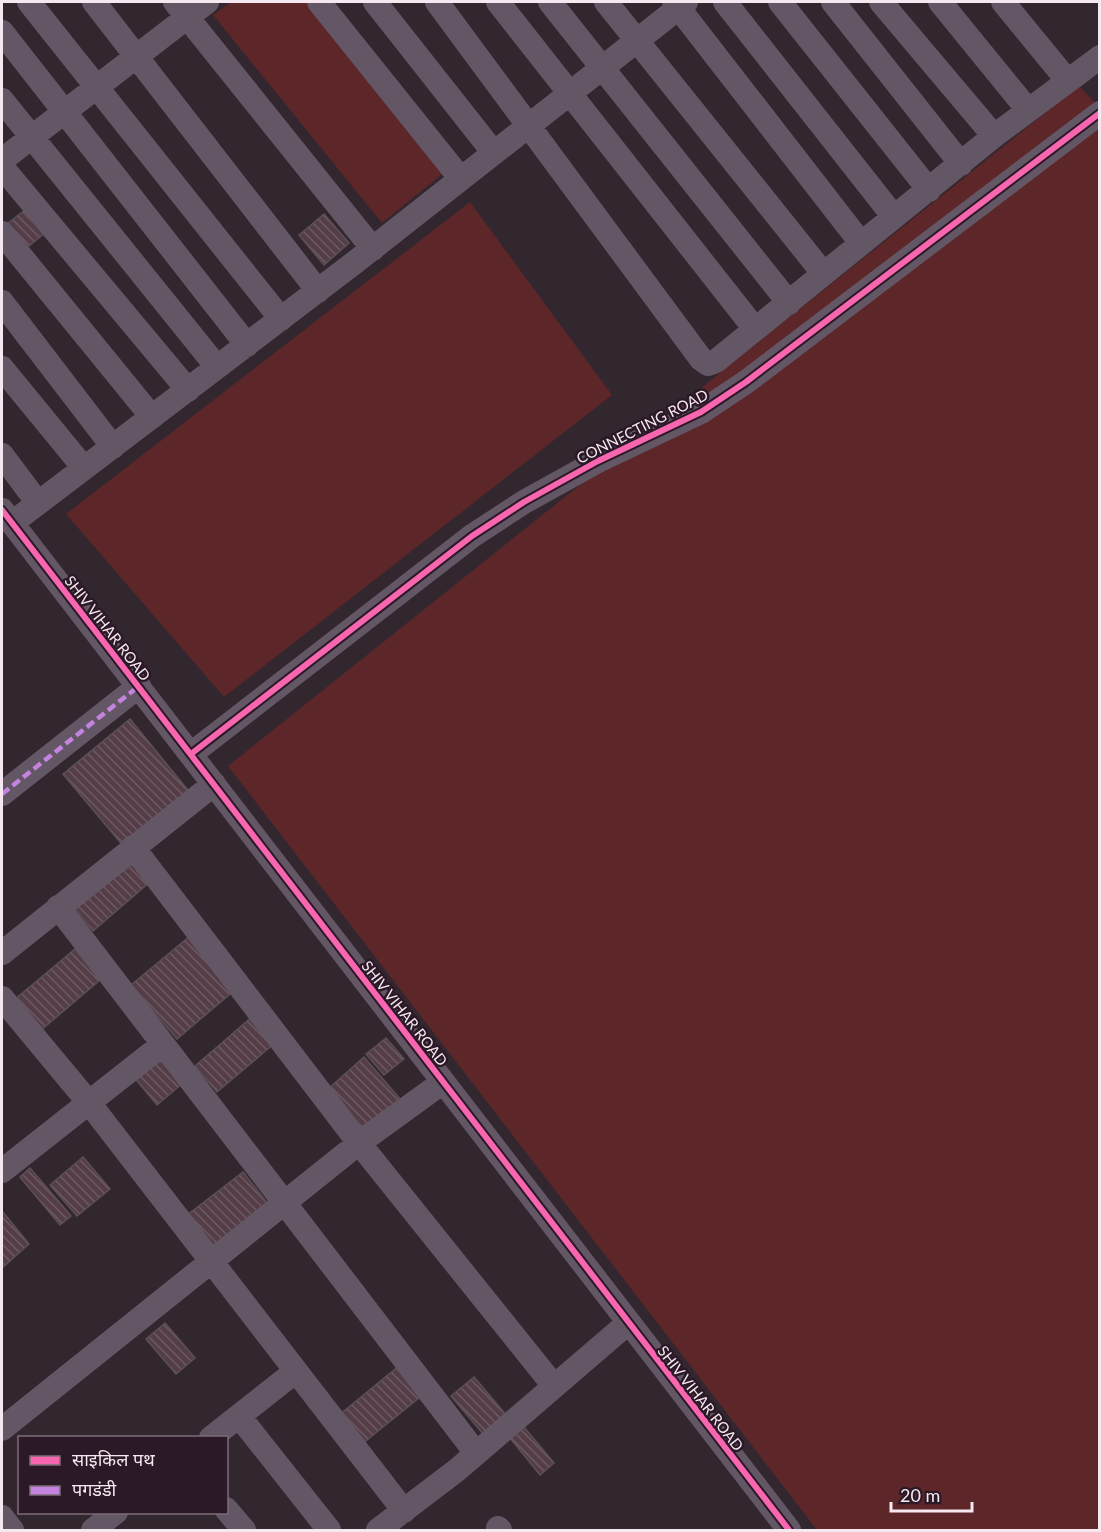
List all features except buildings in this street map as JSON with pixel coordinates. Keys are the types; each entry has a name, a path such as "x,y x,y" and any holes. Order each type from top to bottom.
{"street":[{"path":"29,2 281,319"},
{"path":"94,2 318,291"},
{"path":"2,160 138,57 182,10 207,2"},
{"path":"319,2 461,179"},
{"path":"375,2 494,153"},
{"path":"437,2 705,362 716,361 994,136 1100,57"},
{"path":"498,2 755,329"},
{"path":"550,2 789,303"},
{"path":"606,2 823,273"},
{"path":"725,2 894,217"},
{"path":"780,2 929,190"},
{"path":"833,2 961,164"},
{"path":"881,2 994,136"},
{"path":"940,2 1028,110"},
{"path":"1003,2 1067,80"},
{"path":"7,517 38,503 248,345 602,68 680,3 861,243"},
{"path":"182,10 373,249"},
{"path":"2,32 248,345"},
{"path":"2,100 217,367"},
{"name":"CONNECTING ROAD","path":"191,754 489,525 524,502 598,461 701,412 746,382 1100,113"},
{"path":"2,167 188,390"},
{"path":"2,232 152,417"},
{"path":"2,302 113,447"},
{"path":"2,368 84,468"},
{"path":"2,455 38,503"},
{"name":"SHIV VIHAR ROAD","path":"7,517 789,1530"},
{"path":"2,794 139,686"},
{"path":"2,953 214,784"},
{"path":"133,847 359,1143 554,1386"},
{"path":"58,907 476,1453"},
{"path":"2,998 90,1104 404,1510"},
{"path":"2,1171 90,1104 162,1045"},
{"path":"2,1429 359,1143 443,1082"},
{"path":"378,1530 476,1453 628,1323"},
{"path":"212,1436 296,1371"},
{"path":"239,1416 329,1530"},
{"path":"228,1511 244,1530"},
{"path":"93,1530 113,1514"},
{"path":"2,1517 12,1530"}],"shaded area":[{"path":"231,2 309,2 446,171 382,223 213,15"},
{"path":"1079,86 1100,108 1099,1530 817,1530 228,766"},
{"path":"470,202 612,395 224,697 66,514"}],"marked path":[{"path":"2,794 139,686"}],"cycle path":[{"path":"191,754 472,536 524,502 598,461 701,412 746,382 1100,113"},
{"path":"2,510 789,1530"}]}
